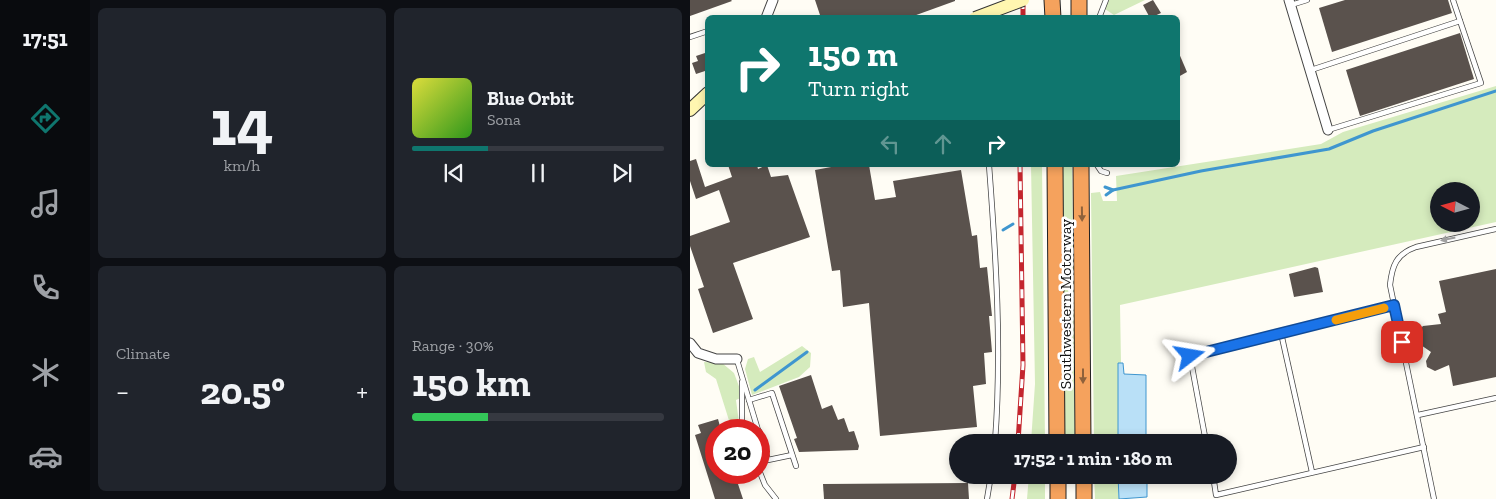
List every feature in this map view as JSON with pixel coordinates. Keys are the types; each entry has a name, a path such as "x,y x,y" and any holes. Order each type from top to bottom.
{"highway":[{"path":"1052,0 1053,15"},
{"path":"1079,0 1079,15"},
{"name":"Southwestern Motorway","path":"1056,167 1057,434"},
{"name":"Southwestern Motorway","path":"1081,167 1083,434"},
{"path":"1058,484 1058,499"},
{"path":"1084,484 1084,499"}],"main road":[{"path":"983,15 1023,0"},
{"path":"690,111 705,96"},
{"path":"690,111 705,104"}],"street":[{"path":"766,15 773,0"},
{"path":"1290,3 1328,130"},
{"path":"690,343 698,353 716,359 736,359"}],"lane":[{"path":"1100,15 1106,0"},
{"path":"1290,3 1307,0"},
{"path":"1328,130 1481,83 1453,0"},
{"path":"1310,70 1460,21"},
{"path":"690,37 705,32"},
{"path":"989,167 996,253 998,402 996,434"},
{"path":"1098,167 1101,171 1107,173"},
{"path":"1434,499 1390,286 1391,270 1394,264 1410,249 1496,229"},
{"path":"1205,434 1190,356 1394,305"},
{"path":"1281,333 1312,472"},
{"path":"736,359 755,419"},
{"path":"742,378 742,419"},
{"path":"749,400 772,393 796,466"},
{"path":"1418,415 1496,398"},
{"path":"1214,484 1216,495 1424,447"},
{"path":"770,460 792,456"},
{"path":"765,484 776,499"},
{"path":"987,499 990,484"}],"green space":[{"path":"1109,0 1145,0 1114,15 1105,9"},
{"path":"1496,86 1496,222 1480,226 1480,182 1430,182 1430,232 1451,232 1120,305 1121,363 1118,363 1118,434 1094,434 1091,193 1100,192 1103,201 1117,201 1116,176 1321,144 1343,132"},
{"path":"1031,167 1042,167 1045,434 1032,434 1035,384"},
{"path":"1062,167 1072,167 1075,434 1065,434"},
{"path":"802,346 811,353 810,367 799,377 752,395 745,369 748,359 754,357 760,372"},
{"path":"704,362 722,363 734,373 743,397 736,400 739,419 729,419 716,379 706,372"},
{"path":"1028,484 1045,484 1045,499 1027,499"},
{"path":"1094,484 1118,484 1119,499 1095,499"}],"water":[{"path":"1118,363 1123,363 1124,374 1146,375 1146,434 1118,434"},
{"path":"1118,484 1147,484 1147,497 1119,499"}],"building":[{"path":"690,0 731,0 732,1 690,16"},
{"path":"815,0 955,0 916,15 820,15"},
{"path":"1153,0 1161,13 1148,15 1143,5"},
{"path":"1345,0 1448,0 1452,13 1332,52 1319,8"},
{"path":"1460,33 1474,79 1360,116 1346,70"},
{"path":"705,53 705,71 696,74 692,63 698,61 696,56"},
{"path":"1180,56 1187,72 1180,76"},
{"path":"696,159 705,187 732,177 729,167 758,167 758,169 768,167 771,177 788,175 810,237 733,263 753,319 713,333 698,289 704,287 690,246 690,236 730,222 719,190 696,199 690,181 690,161"},
{"path":"831,167 869,167 875,200 896,197 893,181 961,170 972,236 977,235 980,268 987,267 992,316 989,316 992,352 984,353 986,384 973,386 977,427 880,436 869,303 843,307 840,270 832,271 815,170"},
{"path":"1315,267 1318,268 1323,292 1294,297 1289,274"},
{"path":"1496,269 1496,377 1453,386 1449,365 1435,371 1427,367 1426,361 1431,352 1418,343 1417,332 1423,326 1441,324 1438,314 1446,312 1439,281"},
{"path":"811,375 822,409 832,405 838,420 844,418 849,432 854,431 859,446 858,450 799,452 794,439 797,438 779,386"},
{"path":"705,423 705,467 695,435 701,433 698,425"},
{"path":"710,484 738,484 743,499 715,499"},
{"path":"823,484 968,484 969,499 824,499"}],"waterway":[{"path":"1113,190 1201,171 1329,149 1373,131 1496,91"},
{"path":"1105,187 1113,190 1106,195"},
{"path":"1003,230 1013,224"},
{"path":"755,390 807,352"}],"railway":[{"path":"1023,0 1023,15"},
{"path":"1019,434 1023,365 1020,167"},
{"path":"1012,499 1014,484"}],"slow traffic":[{"path":"1336,320 1384,308"}],"route":[{"path":"1190,356 1394,305 1402,342"}]}
